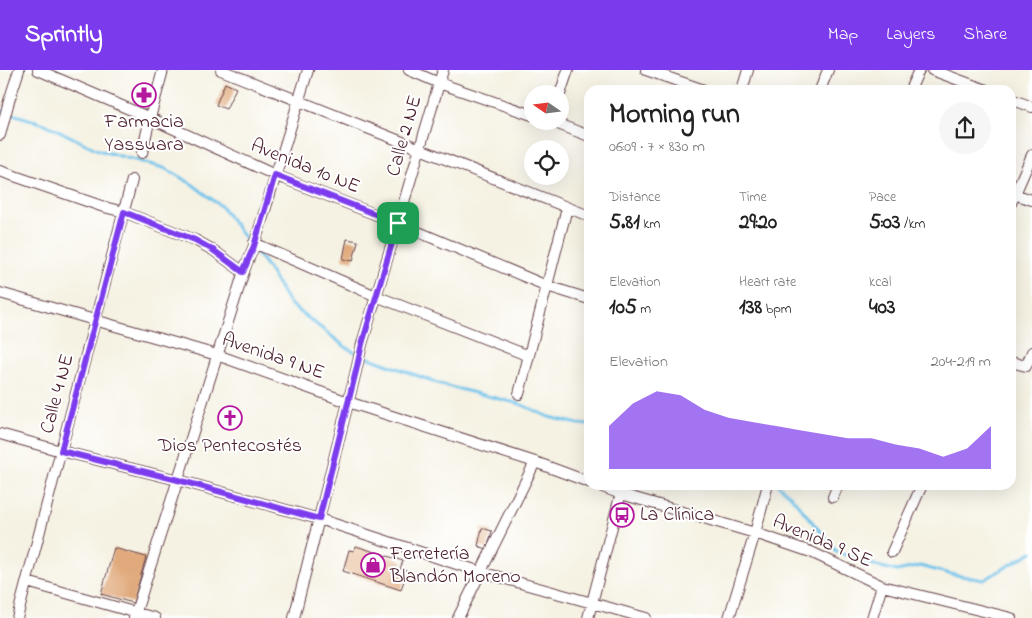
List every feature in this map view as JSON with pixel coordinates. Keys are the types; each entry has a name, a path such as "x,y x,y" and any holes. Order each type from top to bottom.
{"street":[{"path":"1,132 19,70"},
{"name":"Avenida 10 NE","path":"38,70 275,175 398,223 547,286 584,297"},
{"path":"142,153 164,70"},
{"path":"221,70 584,214"},
{"path":"134,615 308,70"},
{"path":"409,70 439,83 524,112"},
{"name":"Calle 2 NE","path":"294,618 362,344 443,70"},
{"path":"563,85 568,70"},
{"path":"646,70 689,85"},
{"path":"744,85 748,70"},
{"path":"822,85 828,70"},
{"path":"912,85 919,70"},
{"path":"932,70 972,85"},
{"path":"1016,101 1032,107"},
{"path":"569,128 584,134"},
{"path":"1016,190 1032,155"},
{"path":"0,171 104,207 124,212 195,240 244,268"},
{"name":"Calle 4 NE","path":"17,618 132,180"},
{"path":"1016,197 1032,200"},
{"path":"519,394 567,208"},
{"path":"254,244 376,296 529,356"},
{"name":"Avenida 9 NE","path":"0,293 217,355 348,402 535,462 584,480"},
{"path":"1016,363 1026,366 1032,352"},
{"path":"0,434 319,519 481,572 646,618"},
{"path":"458,618 535,462"},
{"path":"588,618 622,490"},
{"name":"Avenida 9 SE","path":"625,490 811,552 882,586 1008,618"},
{"path":"729,618 766,490"},
{"path":"833,497 836,490"},
{"path":"892,552 920,490"},
{"path":"26,582 134,615 155,618"},
{"path":"872,618 882,586"}],"building":[{"path":"225,83 236,88 226,109 216,105"},
{"path":"347,239 358,241 353,261 343,259"},
{"name":"Dios Pentecostés","path":"223,409 240,414 236,426 220,422"},
{"path":"482,528 492,531 487,549 478,546"},
{"name":"Ferretería Blandón Moreno","path":"356,546 403,561 400,569 407,571 401,590 343,571 349,550 354,551"},
{"path":"114,548 146,557 133,603 101,594"}],"waterway":[{"path":"0,110 45,124 98,150 164,168 192,184 222,207 266,265 290,304 347,348 443,385 520,404 549,417 584,425"},
{"path":"784,490 837,552 877,566 897,571 920,566 984,580 1032,552"}],"place":[{"name":"Farmacia Yassuara","path":"144,95"},
{"name":"Dios Pentecostés","path":"230,418"},
{"name":"La Clínica","path":"622,515"},
{"name":"Ferretería Blandón Moreno","path":"373,565"}],"route":[{"path":"275,175 398,223 362,344 319,519 178,480 61,451 124,212 195,240 213,250 243,272 254,246 275,175"}]}
